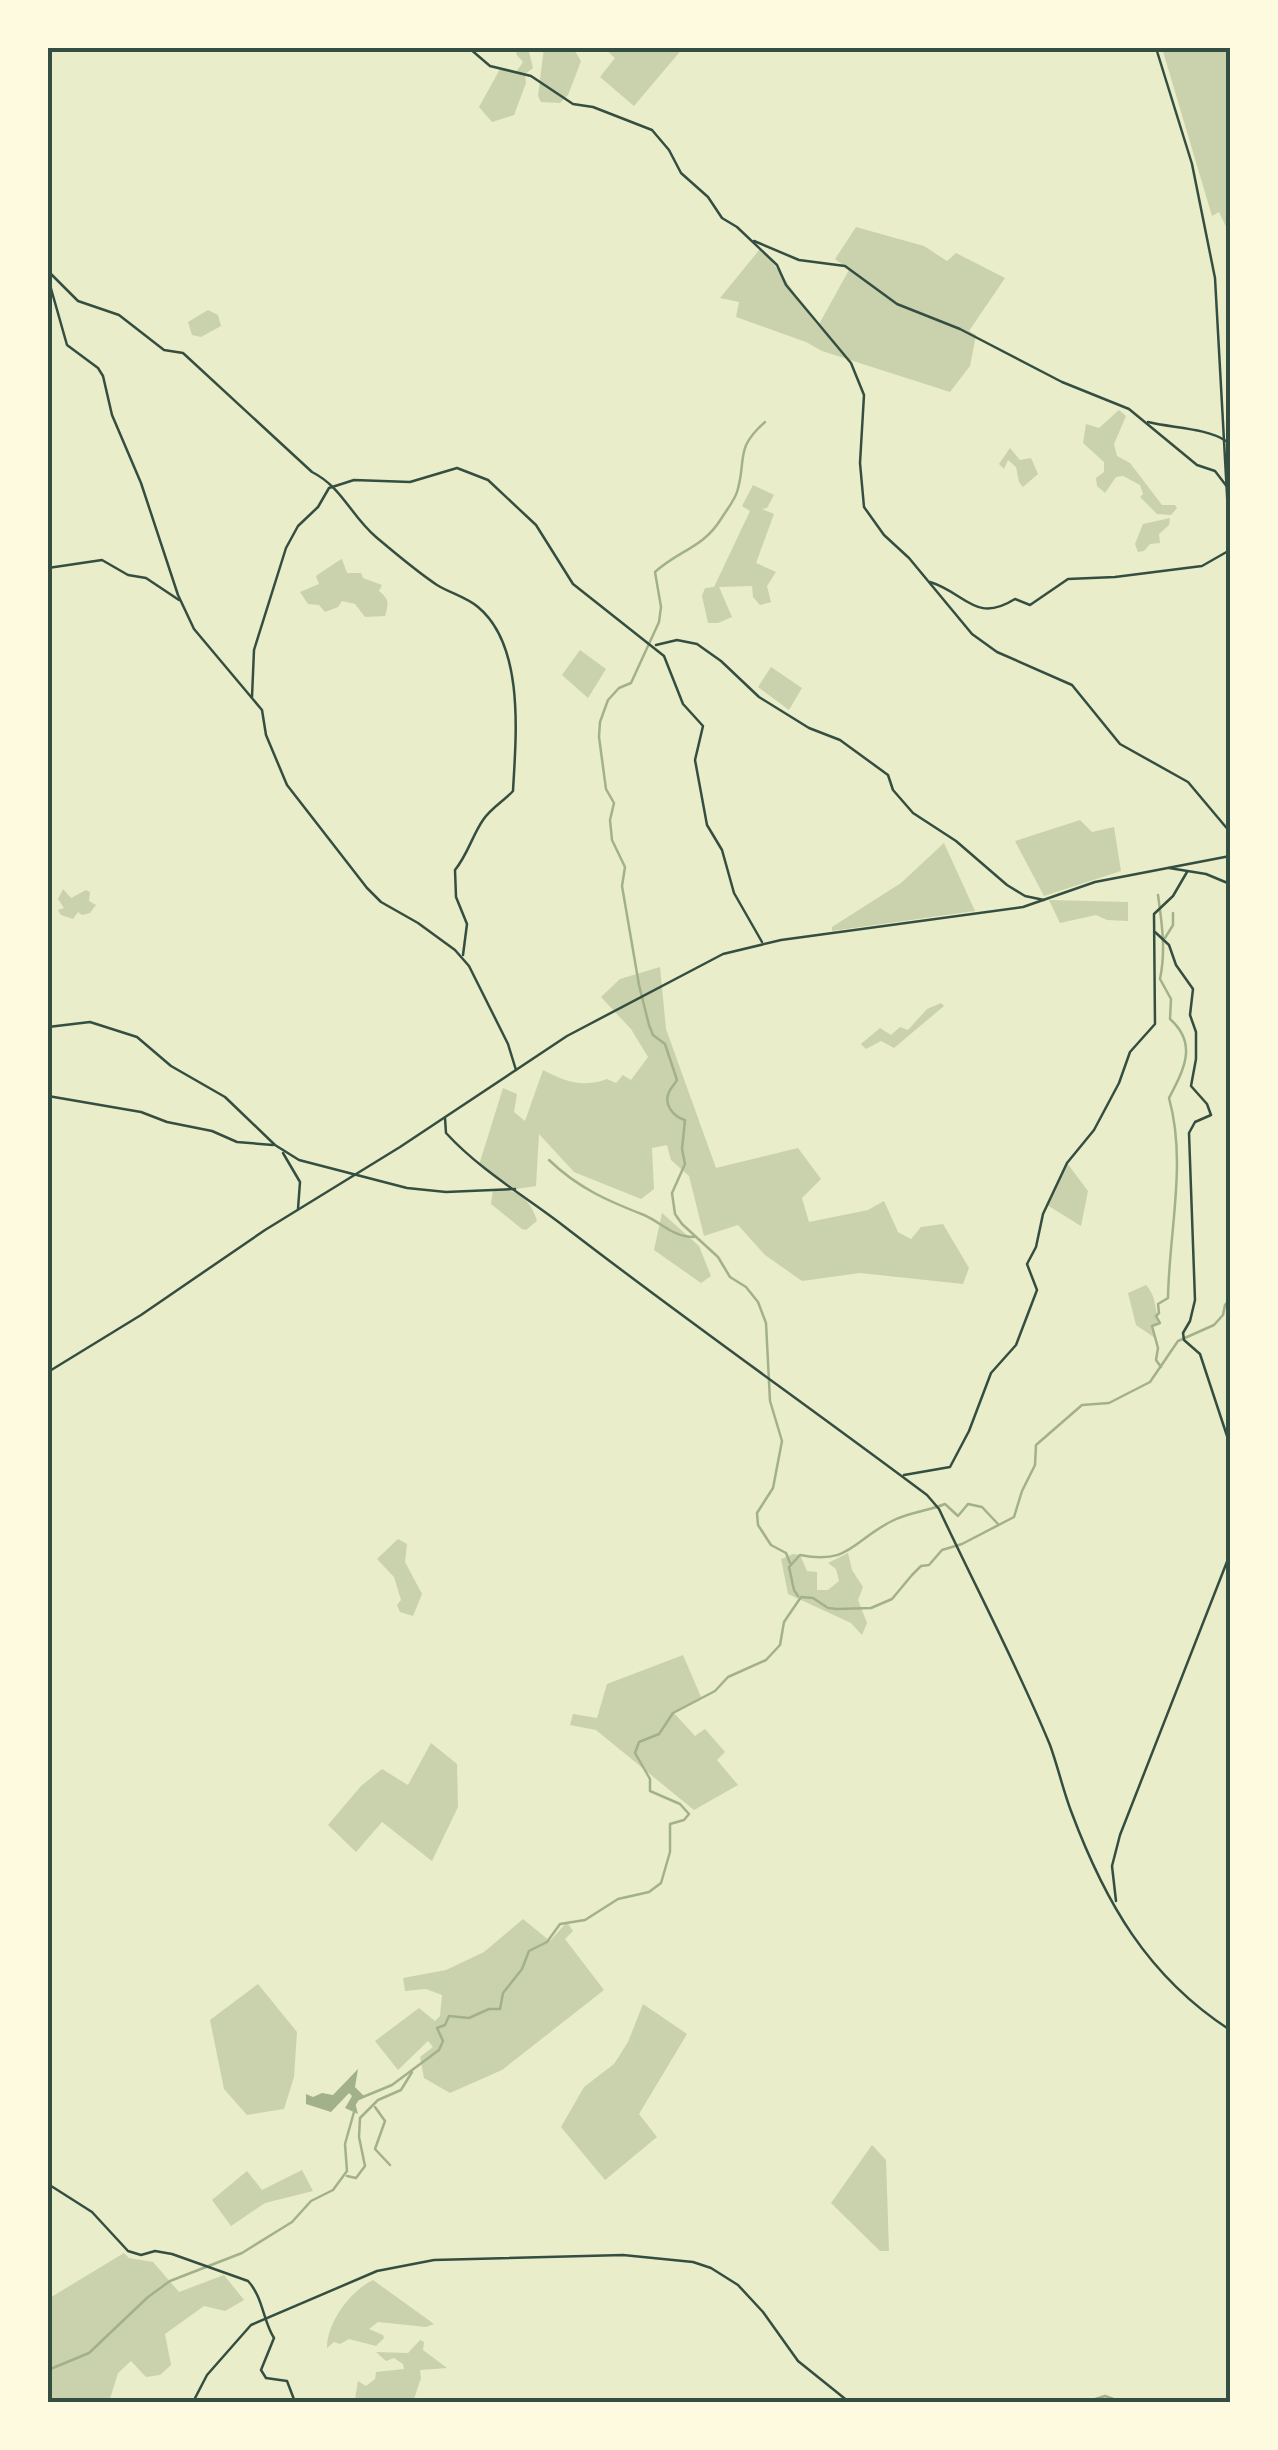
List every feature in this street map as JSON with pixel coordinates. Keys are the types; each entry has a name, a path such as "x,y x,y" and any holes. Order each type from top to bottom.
{"street":[{"path":"468,48 490,66 531,76 573,104 593,107 652,130 669,150 681,174 708,197 722,218 777,265 786,285 858,376 864,395 860,463 864,506 884,535 972,634 997,652 1072,685 1120,744 1188,782 1230,832"},
{"path":"929,582 948,589 972,606 991,610 1015,599 1030,604 1046,597 1068,578 1115,577 1202,566 1230,550 1219,322 1206,220 1156,48"},
{"path":"750,240 799,260 845,266 897,304 960,329 1089,394 1115,402 1147,421 1197,464 1215,471 1228,488"},
{"path":"48,272 78,301 119,315 164,350 183,353 312,472 336,487 373,535 436,584 478,606 498,632 514,682 517,745 513,790 483,820 464,860 454,870 456,897 467,924 462,957"},
{"path":"48,278 67,345 103,376 112,416 194,629 262,710 266,735 288,785 344,862 382,902 418,923 462,957 508,1044 516,1070"},
{"path":"1147,421 1191,432 1214,433 1226,440"},
{"path":"252,697 254,650 286,548 298,526 318,507 329,488 354,480 410,482 457,468 476,473 528,515 556,561 586,596 654,645 669,667 683,704 703,726 695,760 706,824 722,850 734,893 763,943"},
{"path":"48,568 102,560 128,575 146,578 181,602"},
{"path":"654,645 677,640 697,644 759,697 809,728 840,740 888,775 893,790 914,813 956,841 1007,886 1045,900"},
{"path":"48,1372 616,1008 723,954 763,943 979,914 1045,900 1095,882 1230,856"},
{"path":"1167,868 1230,884"},
{"path":"902,1476 950,1467 992,1373 1016,1345 1037,1290 1027,1264 1051,1196 1068,1163 1094,1130 1119,1084 1130,1052 1155,1024 1154,914 1174,896 1187,872"},
{"path":"1154,930 1168,945 1176,966 1193,989 1190,1015 1196,1032 1196,1059 1191,1086 1207,1104 1210,1115 1195,1122 1189,1133 1195,1300 1184,1340 1200,1354 1230,1445"},
{"path":"48,1028 90,1022 137,1037 171,1066 226,1097 277,1147 300,1182 298,1210"},
{"path":"48,1096 141,1112 167,1122 212,1130 237,1142 277,1147 299,1160 399,1186 446,1192 516,1189"},
{"path":"446,1114 446,1133 478,1165 516,1189 767,1380 928,1494 939,1509 1050,1746 1087,1850 1139,1946 1179,1993 1230,2030"},
{"path":"1116,1904 1112,1866 1120,1836 1230,1554"},
{"path":"48,2184 92,2212 128,2251 141,2255 156,2251 172,2254 248,2280 254,2287 266,2328 274,2338 260,2370 266,2378 289,2383 295,2402"},
{"path":"192,2402 206,2375 251,2325 377,2271 434,2260 624,2255 693,2262 738,2285 798,2361 849,2402"}],"shaded area":[{"path":"528,48 533,68 525,74 526,83 514,115 492,122 479,107 500,69 516,72 523,62 517,51"},
{"path":"544,48 573,48 581,61 568,95 560,103 541,102 538,96"},
{"path":"604,48 683,48 634,106 600,77 615,58"},
{"path":"1162,48 1230,48 1230,235 1219,212 1212,216"},
{"path":"856,227 924,246 947,261 956,253 1005,278 969,331 976,335 970,366 950,392 822,351 736,317 739,302 720,298 760,249 818,326 849,270 835,259"},
{"path":"208,310 218,315 221,326 201,337 192,335 188,322"},
{"path":"1119,410 1126,416 1114,444 1117,456 1130,463 1162,505 1175,505 1171,515 1157,514 1140,497 1140,485 1123,476 1116,477 1105,493 1097,486 1096,478 1104,472 1104,462 1083,443 1086,424 1099,428"},
{"path":"1010,448 1020,460 1031,458 1038,474 1023,487 1016,467 1008,460 1004,469 999,464"},
{"path":"753,485 774,495 767,508 762,509 774,514 756,563 776,572 767,586 771,602 760,605 753,597 752,586 719,587 732,617 708,623 702,596 705,588 714,587 750,511 742,506"},
{"path":"1170,518 1169,525 1159,534 1160,543 1138,552 1135,544 1143,524"},
{"path":"342,559 347,573 361,573 363,578 382,585 379,591 387,602 385,616 365,617 355,604 342,601 325,612 319,605 308,604 300,592 319,584 316,576"},
{"path":"580,650 606,669 588,698 562,675"},
{"path":"771,667 802,688 789,710 758,687"},
{"path":"1080,820 1092,832 1114,827 1121,871 1044,896 1015,841"},
{"path":"944,843 975,911 832,931 832,927 901,883"},
{"path":"63,889 71,898 86,890 90,892 89,901 96,905 90,913 78,912 73,919 61,915 58,910 64,908 58,899"},
{"path":"1049,900 1128,902 1128,921 1096,915 1060,923"},
{"path":"660,967 666,1029 716,1168 798,1148 821,1179 802,1198 809,1222 868,1210 884,1201 898,1232 911,1239 921,1227 943,1224 969,1268 963,1284 860,1273 802,1281 765,1255 738,1225 704,1236 689,1176 671,1160 667,1145 652,1148 654,1189 641,1199 574,1172 539,1134 536,1186 516,1189 479,1165 503,1088 517,1094 514,1112 525,1121 543,1070 582,1083 607,1079 616,1083 623,1075 631,1080 648,1057 631,1029 601,997 620,979"},
{"path":"941,1003 944,1006 894,1048 881,1041 866,1049 861,1044 880,1028 891,1035 900,1027 908,1030 927,1009"},
{"path":"1067,1163 1088,1191 1081,1226 1047,1205"},
{"path":"493,1189 521,1196 531,1206 537,1221 522,1229 491,1204"},
{"path":"662,1213 699,1246 711,1276 701,1283 654,1250"},
{"path":"1146,1285 1160,1323 1152,1326 1155,1338 1136,1325 1128,1293"},
{"path":"398,1539 407,1544 405,1562 422,1594 413,1616 400,1612 397,1605 401,1600 394,1577 377,1559"},
{"path":"848,1553 852,1570 863,1587 858,1600 867,1623 862,1635 851,1623 788,1594 781,1559 800,1555 807,1571 817,1572 817,1590 828,1590 839,1581 836,1569 828,1563"},
{"path":"683,1655 701,1697 674,1713 695,1736 705,1729 725,1752 717,1760 738,1785 694,1810 596,1730 570,1725 573,1714 597,1718 607,1684"},
{"path":"431,1743 457,1764 458,1807 432,1861 382,1822 356,1852 328,1825 361,1786 382,1769 408,1785"},
{"path":"523,1919 550,1941 567,1922 573,1931 565,1939 604,1990 502,2070 450,2093 424,2078 420,2057 433,2047 428,2041 398,2070 375,2041 419,2008 435,2021 440,2016 442,1995 426,1989 405,1991 403,1978 446,1970 484,1952"},
{"path":"258,1984 297,2032 294,2077 284,2109 247,2115 224,2089 210,2020"},
{"path":"643,2004 687,2034 639,2114 657,2137 605,2180 561,2127 584,2087 614,2064 628,2042"},
{"path":"358,2069 355,2087 365,2097 355,2102 358,2114 345,2108 352,2096 349,2093 331,2112 306,2104 306,2094 333,2095"},
{"path":"872,2145 886,2160 889,2251 880,2251 831,2203"},
{"path":"302,2170 313,2191 265,2203 231,2226 212,2200 247,2171 262,2190"},
{"path":"124,2253 129,2258 153,2262 179,2292 224,2275 244,2300 225,2311 204,2306 165,2334 171,2365 160,2375 146,2377 131,2361 118,2373 109,2402 48,2402 48,2299"},
{"path":"373,2280 434,2324 426,2327 378,2322 369,2329 383,2335 376,2346 349,2339 327,2348 341,2309"},
{"path":"420,2340 424,2342 423,2350 447,2368 420,2370 413,2402 350,2402 355,2399 358,2381 366,2386 375,2379 376,2372 404,2369 394,2358 386,2361 376,2352 408,2353"}],"waterway":[{"path":"765,422 745,448 737,492 714,529 655,572 661,607 659,622 631,683 619,688 608,700 599,737 606,789 614,803 610,820 612,840 625,867 622,886 639,985 649,1025 653,1035 665,1044 677,1080 669,1092 669,1106 685,1120 685,1164 672,1193 675,1214 718,1257 730,1277 746,1287 758,1302 766,1323 770,1401 782,1441 773,1488 757,1513 758,1525 771,1545 786,1553 790,1563"},
{"path":"1158,895 1163,947 1160,979 1171,999 1170,1019 1179,1028 1186,1047 1183,1067 1169,1098 1177,1147 1176,1197 1168,1298 1158,1304 1156,1316 1160,1323 1152,1326 1158,1348 1156,1360 1161,1367"},
{"path":"1165,938 1173,925 1173,913"},
{"path":"549,1160 594,1193 674,1232 694,1237"},
{"path":"354,2105 358,2099 392,2085 439,2050 443,2041 437,2028 445,2025 449,2016 469,2018 489,2009 500,2009 503,1993 522,1969 529,1951 547,1942 560,1924 585,1920 618,1899 649,1892 661,1883 670,1852 670,1824 689,1814 680,1804 650,1791 650,1779 635,1753 639,1742 659,1734 673,1713 715,1691 728,1677 766,1660 780,1645 784,1622 801,1597 813,1598 828,1608 871,1608 892,1599 921,1566 929,1565 942,1550 1014,1517 1035,1465 1036,1445 1082,1405 1109,1403 1150,1382 1178,1341 1214,1325 1230,1300"},
{"path":"798,1596 789,1567 800,1555 841,1554 904,1516 945,1504 958,1516 968,1504 982,1507 998,1524"},
{"path":"347,2176 356,2178 365,2166 360,2118 378,2100 401,2090 412,2072"},
{"path":"375,2107 385,2121 375,2149 390,2165"},
{"path":"48,2370 89,2353 170,2281 242,2253 292,2222 311,2201 333,2190 347,2171 345,2144 354,2112"},
{"path":"1086,2402 1105,2396 1122,2402"}]}
